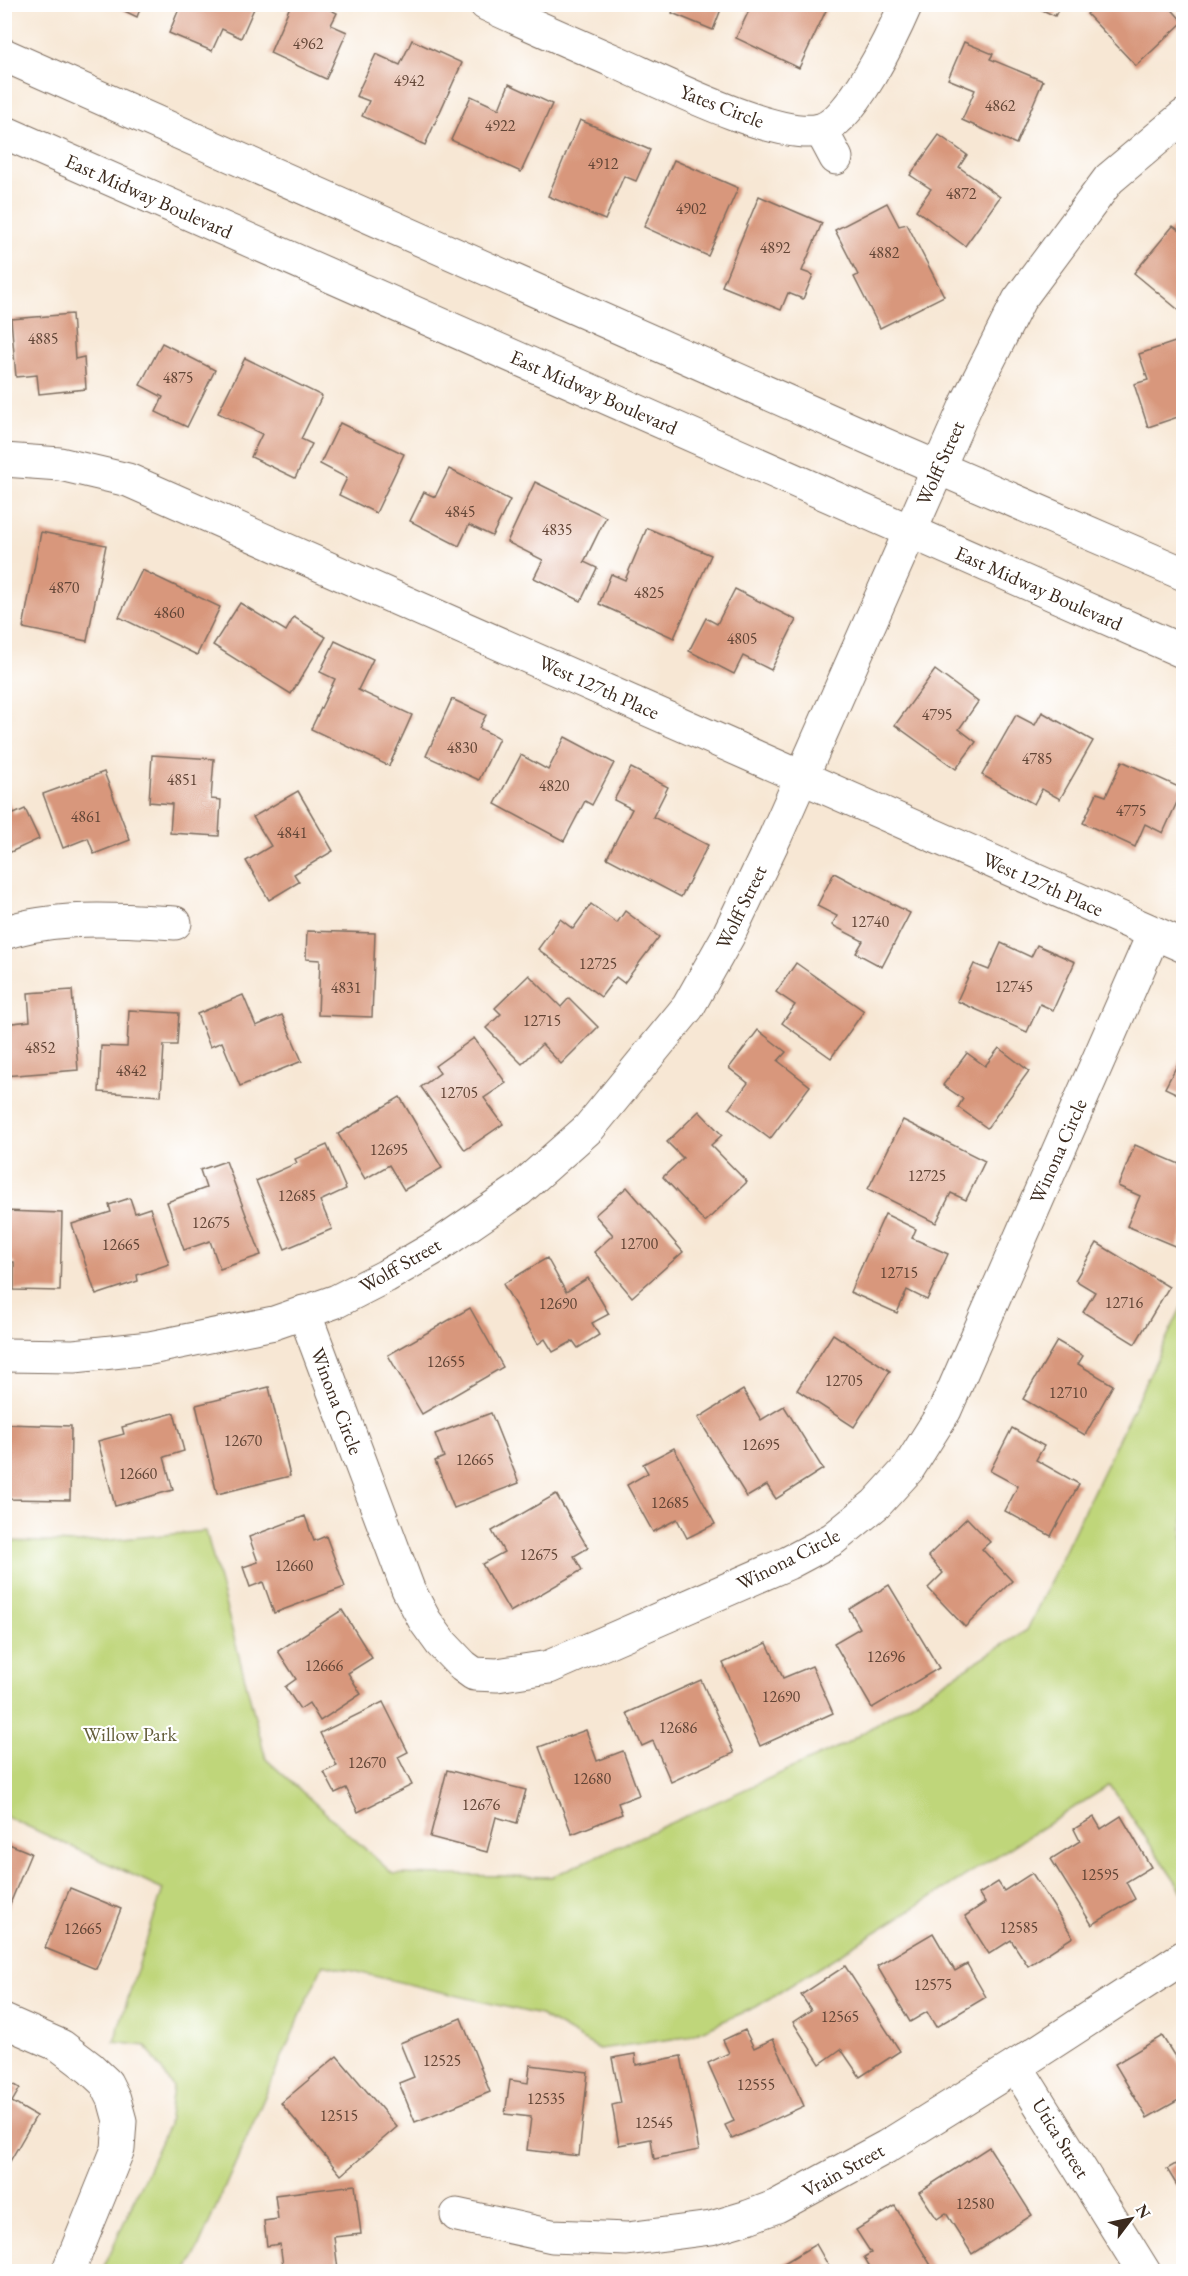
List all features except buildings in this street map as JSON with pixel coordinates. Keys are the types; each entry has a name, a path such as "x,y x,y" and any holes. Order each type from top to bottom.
{"street":[{"name":"Yates Circle","path":"486,4 697,98 773,126 798,131 829,144 840,117 888,45 906,4"},
{"path":"4,55 1184,574"},
{"name":"Wolff Street","path":"4,1355 74,1356 150,1348 274,1323 337,1301 436,1247 519,1190 589,1128 687,1007 728,936 967,403 1019,300 1109,179 1184,116"},
{"name":"East Midway Boulevard","path":"4,132 1184,652"},
{"name":"West 127th Place","path":"4,460 60,464 128,480 1169,939"},
{"path":"4,933 40,925 108,919 176,923"},
{"name":"Winona Circle","path":"304,1312 408,1589 425,1622 441,1643 474,1674 497,1675 549,1667 788,1563 833,1539 876,1504 908,1469 945,1410 1169,939"},
{"name":"Vrain Street","path":"457,2215 552,2236 627,2239 711,2228 748,2217 777,2206 886,2147 1184,1957"},
{"path":"4,2021 61,2046 106,2084 125,2093 118,2149 68,2271"},
{"name":"Utica Street","path":"1016,2066 1144,2271"}],"green space":[{"name":"Willow Park","path":"1183,1304 1183,1893 1110,1785 756,2007 687,2037 599,2049 540,2015 323,1964 188,2271 102,2271 168,2125 173,2087 146,2046 114,2042 163,1889 5,1816 5,1541 79,1543 206,1531 266,1759 393,1874 551,1877 845,1744 1027,1630"}]}
